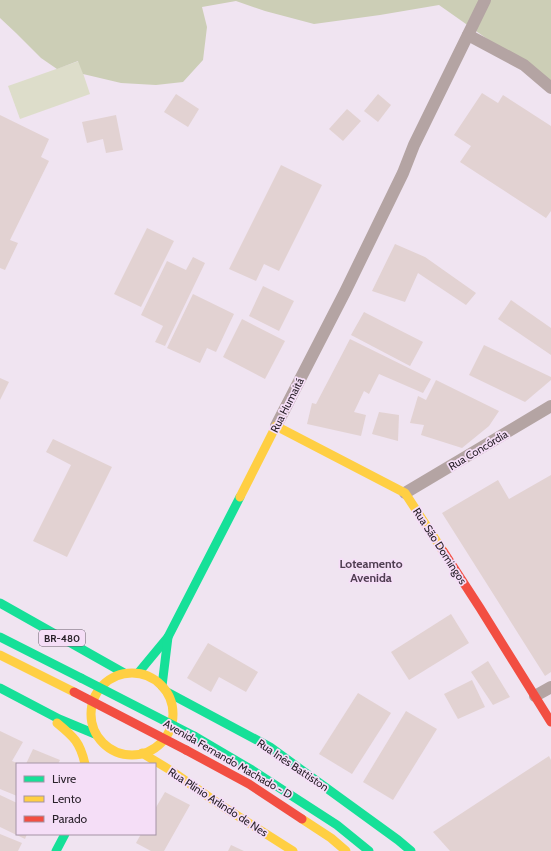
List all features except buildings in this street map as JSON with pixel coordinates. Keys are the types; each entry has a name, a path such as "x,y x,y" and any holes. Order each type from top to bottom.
{"main road":[{"name":"Rua São Domingos","path":"276,426 405,493 480,608 551,722"},
{"name":"Rua Humaitá","path":"139,672 168,637 276,426"},
{"name":"BR-480","path":"0,603 124,673"},
{"name":"Avenida Fernando Machado - D","path":"0,637 194,736 252,770 337,825 369,851"},
{"name":"Rua Humaitá","path":"164,689 168,637"},
{"name":"Avenida Fernando Machado - D","path":"0,655 186,750 249,784 331,838 346,851"},
{"path":"99,741 92,726 90,708 97,691 102,685 108,679 124,673 139,672 156,680 170,699 173,711 172,723 169,731 158,745 151,750 138,754 124,763"},
{"path":"0,688 43,711 85,730 116,752 124,754 138,754"},
{"name":"Rua Inês Battiston","path":"164,689 270,747 398,840 410,851"},
{"path":"43,711 77,741 83,752 85,763"},
{"name":"Rua Plínio Arlindo de Nes","path":"138,754 170,770 219,804 293,851"},
{"path":"56,851 64,835"}],"street":[{"name":"Rua Humaitá","path":"276,426 345,292 403,173 414,145 485,0"},
{"path":"468,35 524,65 551,88"},
{"name":"Rua Concórdia","path":"405,493 551,406"},
{"path":"535,696 551,687"}],"green space":[{"path":"0,0 551,0 551,88 524,65 439,5 314,24 265,11 236,1 202,7 207,27 203,60 183,82 156,85 121,83 83,74 78,61 57,69 41,58 0,18"},
{"path":"79,61 90,94 20,119 8,86"}],"traffic: fast":[{"path":"139,672 168,637 240,497"},
{"path":"0,603 124,673"},
{"path":"0,637 81,678"},
{"path":"162,686 168,637"},
{"path":"81,678 194,736"},
{"path":"0,688 59,719 95,734"},
{"path":"167,692 270,747 411,851"},
{"path":"194,736 252,770 337,825 369,851"},
{"path":"56,851 64,835"}],"traffic: slow":[{"path":"240,497 276,426 405,493 443,551"},
{"path":"0,655 74,692"},
{"path":"132,673 148,676 161,685 170,698 173,714 170,730 161,743 148,752 132,755 116,752 103,743 94,730 91,714 94,698 103,685 116,676 132,673"},
{"path":"57,723 76,740 85,763"},
{"path":"142,753 293,851"},
{"path":"302,819 331,838 346,851"}],"traffic: jam":[{"path":"443,551 551,722"},
{"path":"74,692 186,750"},
{"path":"186,750 249,784 302,819"}],"district":[{"name":"Loteamento Avenida","path":"371,571"}]}
